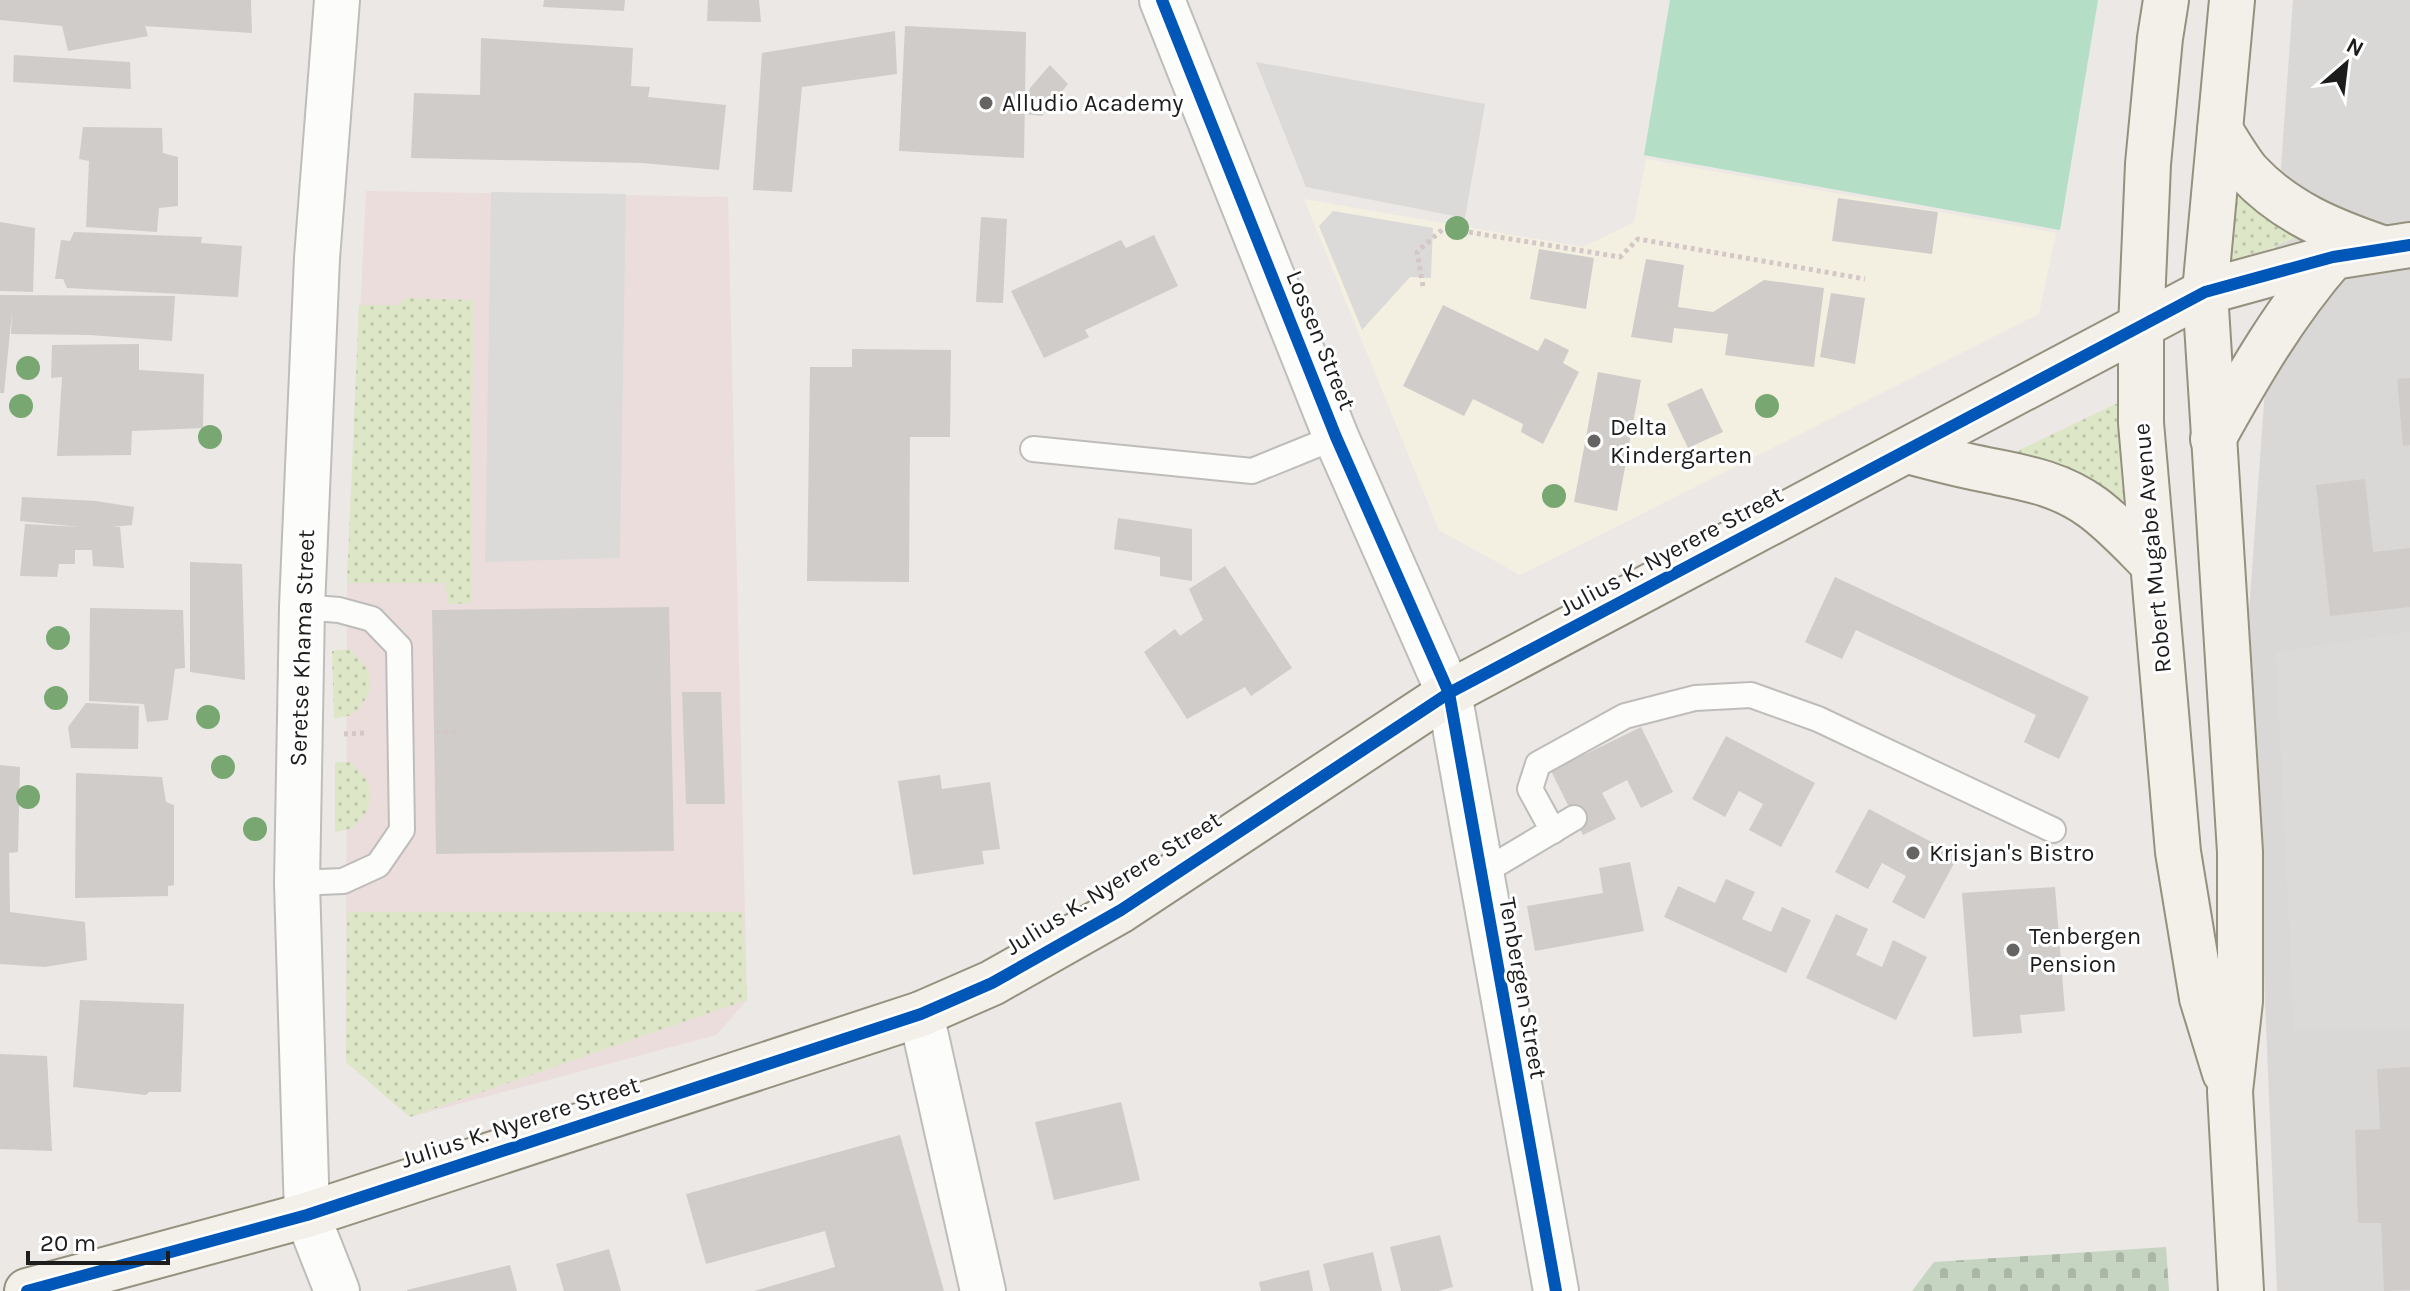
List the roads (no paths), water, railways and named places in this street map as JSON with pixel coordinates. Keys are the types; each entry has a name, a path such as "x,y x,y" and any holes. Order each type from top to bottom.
{"main road":[{"name":"Robert Mugabe Avenue","path":"2166,0 2148,164 2141,328 2141,423 2178,852 2202,998 2230,1091"},
{"name":"Robert Mugabe Avenue","path":"2232,0 2205,292 2240,852 2240,1001 2230,1091 2241,1291"},
{"path":"2220,130 2248,171 2288,205 2333,231 2398,247"},
{"name":"Julius K. Nyerere Street","path":"27,1291 307,1215 921,1014 992,983 1121,910 1449,693 2205,292 2333,257 2398,247"},
{"path":"2213,439 2258,358 2294,305 2333,257"},
{"path":"1908,451 2048,484 2090,505 2152,563"}],"street":[{"name":"Seretse Khama Street","path":"337,0 317,258 302,607 297,883 307,1215 337,1291"},
{"name":"Lossen Street","path":"1162,0 1336,437 1449,693"},
{"name":"Tenbergen Street","path":"1449,693 1556,1291"},
{"path":"921,1014 983,1291"}],"lane":[{"path":"1033,449 1252,471 1336,437"},
{"path":"297,883 343,881 378,865 402,830 399,647 372,619 339,610 302,607"},
{"path":"1553,831 1530,789 1538,764 1625,716 1695,698 1751,695 1818,719 2053,830"},
{"path":"1480,874 1574,818"}],"place":[{"name":"Alludio Academy","path":"986,103"},
{"name":"Delta Kindergarten","path":"1594,441"},
{"name":"Krisjan's Bistro","path":"1913,853"},
{"name":"Tenbergen Pension","path":"2013,950"}]}
